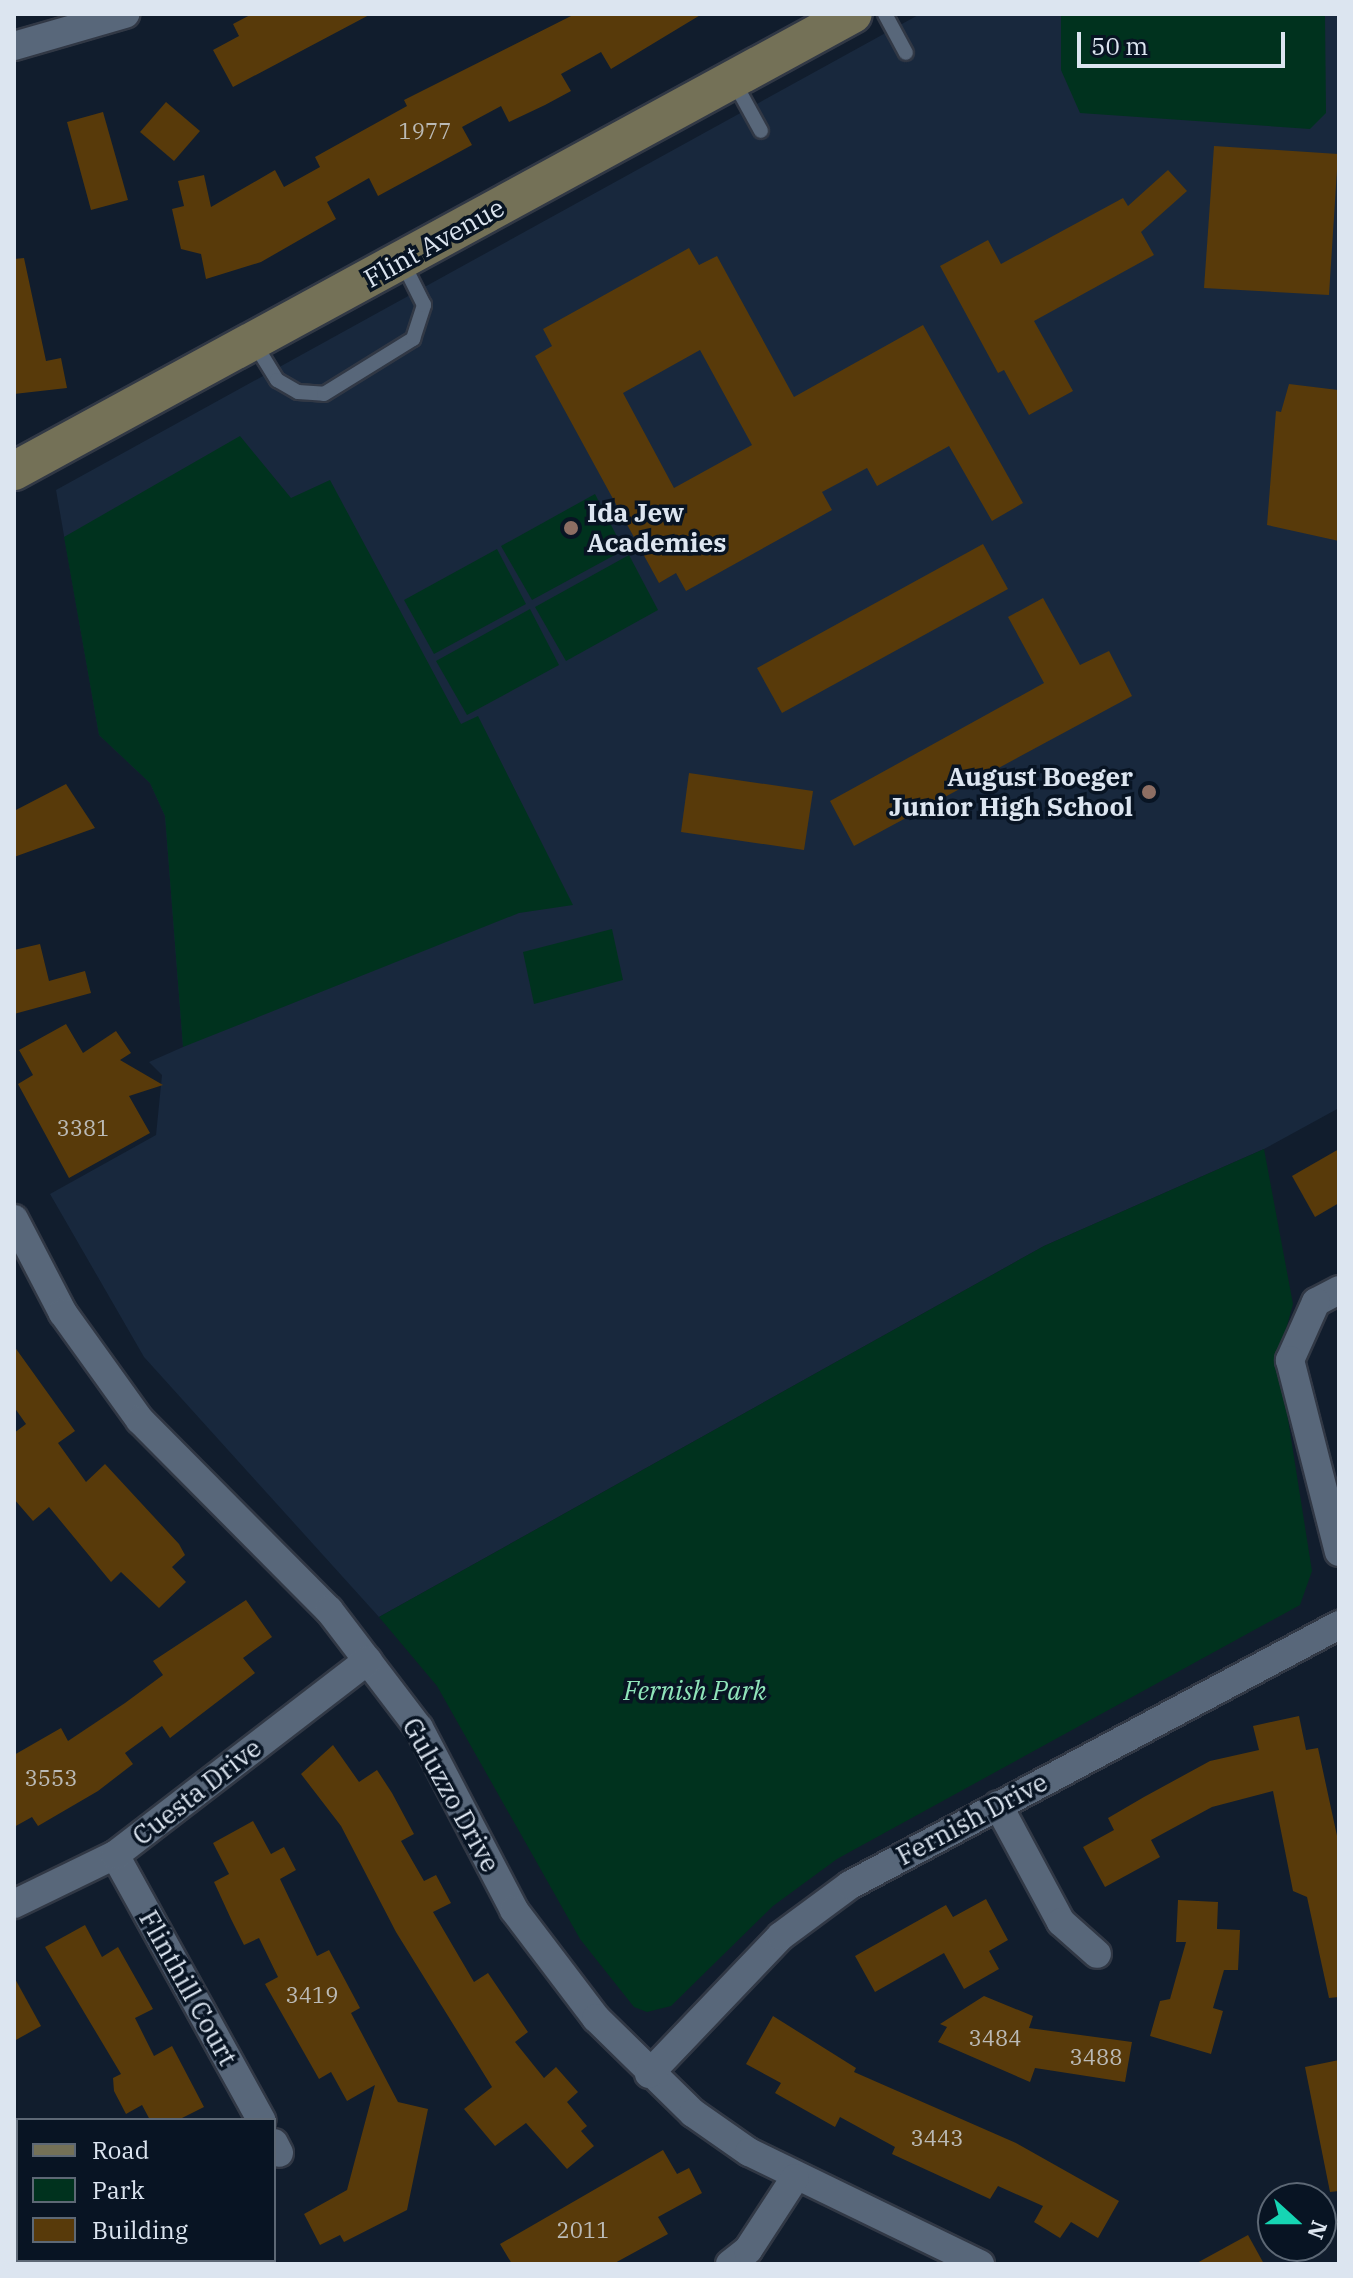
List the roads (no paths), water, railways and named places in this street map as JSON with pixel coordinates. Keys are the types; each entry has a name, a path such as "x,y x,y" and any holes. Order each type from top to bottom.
{"street":[{"path":"14,46 125,14"},
{"name":"Flint Avenue","path":"14,471 853,14"},
{"name":"Guluzzo Drive","path":"14,1219 63,1313 140,1420 329,1610 419,1728 514,1910 596,2018 649,2074 693,2113 795,2178 980,2264"},
{"path":"1339,1290 1316,1302 1290,1360 1339,1552"},
{"name":"Fernish Drive","path":"649,2074 781,1936 850,1885 1339,1625"},
{"name":"Cuesta Drive","path":"14,1904 115,1855 368,1660"},
{"path":"998,1805 1061,1922 1097,1954"},
{"name":"Flinthill Court","path":"115,1855 260,2118"},
{"path":"730,2264 748,2250 795,2178"}],"lane":[{"path":"885,14 906,53"},
{"path":"733,80 761,131"},
{"path":"253,341 277,380 298,392 324,394 413,339 424,305 401,260"}],"place":[{"name":"Ida Jew Academies","path":"571,528"},
{"name":"August Boeger Junior High School","path":"1149,792"}],"park label":[{"name":"Fernish Park","path":"695,1691"}]}
